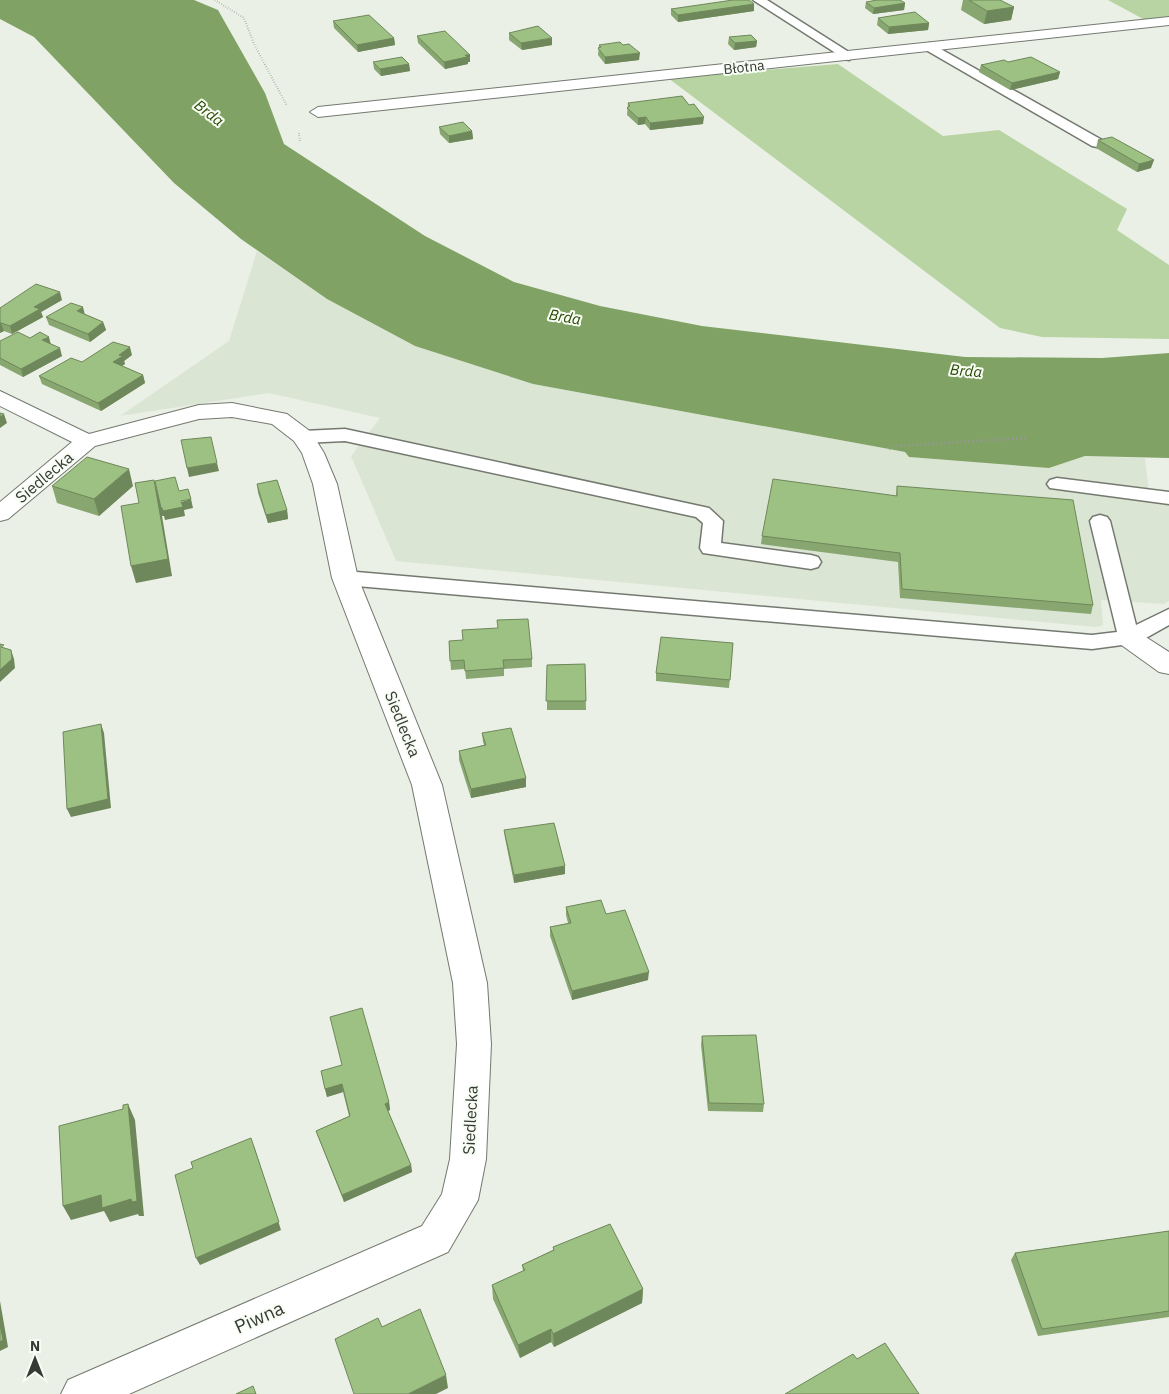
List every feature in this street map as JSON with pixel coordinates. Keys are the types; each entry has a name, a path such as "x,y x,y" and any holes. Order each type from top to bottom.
{"street":[{"name":"Błotna","path":"318,112 1169,22"},
{"name":"Siedlecka","path":"0,398 87,441"},
{"name":"Siedlecka","path":"0,514 87,441 191,414 224,410 251,412 279,419 303,436 313,453 325,484 345,578 427,785 470,983 474,1044 468,1159 459,1200 435,1239"},
{"path":"1129,638 1169,665"},
{"name":"Piwna","path":"82,1394 435,1239"}],"lane":[{"path":"759,0 849,56"},
{"path":"930,47 1097,143"},
{"path":"303,436 345,434 702,512 713,521 710,548 811,562"},
{"path":"1057,484 1169,498"},
{"path":"1100,521 1129,638"},
{"path":"345,578 1092,642 1129,638 1169,616"}],"path":[{"path":"215,0 244,18 254,44 289,108 300,113 318,112"},
{"path":"889,449 895,446 1027,438"}],"shaded area":[{"path":"1108,0 1169,0 1169,17 1145,20"},
{"path":"838,64 943,136 999,130 1127,209 1117,230 1169,265 1169,339 1042,337 1000,328 668,78"},
{"path":"257,251 327,299 415,346 533,384 905,452 909,457 1049,468 1085,456 1145,458 1150,501 1169,505 1169,601 1164,604 1101,600 1103,625 1096,627 396,561 351,456 380,418 269,393 120,416 229,341"}],"water":[{"name":"Brda","path":"0,0 194,0 218,10 265,93 284,144 425,236 514,282 600,306 702,326 965,357 1102,358 1169,353 1169,458 1085,456 1049,468 909,457 905,452 533,384 415,346 327,299 241,239 174,183 34,37 0,19"}],"building":[{"path":"733,0 749,0 754,4 678,15 671,9"},
{"path":"900,0 905,3 874,8 866,2"},
{"path":"969,0 1000,0 1014,7 987,11"},
{"path":"915,12 929,23 889,27 878,18"},
{"path":"369,15 394,38 357,45 333,21"},
{"path":"538,26 552,38 521,43 509,33"},
{"path":"445,31 470,55 444,62 417,36"},
{"path":"751,35 757,41 735,43 729,37"},
{"path":"620,42 623,45 629,44 640,53 605,57 598,48 601,47 599,45"},
{"path":"402,57 409,64 380,69 373,62"},
{"path":"1031,57 1060,72 1012,83 981,65 1004,60 1008,62"},
{"path":"682,96 689,105 694,104 704,117 650,123 646,117 638,118 627,108 630,106 628,103"},
{"path":"463,122 472,131 449,136 439,127"},
{"path":"1112,137 1154,160 1139,164 1098,140"},
{"path":"36,284 60,292 34,307 40,309 10,326 0,323 0,308"},
{"path":"71,303 83,307 77,311 103,322 88,334 46,317"},
{"path":"18,332 30,338 40,332 49,337 42,340 60,348 21,369 0,358 0,341"},
{"path":"113,342 130,347 119,355 123,356 113,362 143,375 98,403 39,376 71,358 82,362"},
{"path":"211,437 217,463 187,468 181,440"},
{"path":"87,457 129,469 94,499 52,486"},
{"path":"175,477 179,491 188,489 191,499 181,501 183,507 163,511 155,481"},
{"path":"773,479 897,496 897,486 1073,500 1093,605 902,589 900,553 762,536"},
{"path":"154,480 168,559 131,566 121,506 139,503 135,483"},
{"path":"277,480 287,510 266,515 257,484"},
{"path":"528,619 532,659 503,660 504,668 465,671 464,660 450,661 449,641 463,640 462,630 498,628 497,620"},
{"path":"661,637 733,643 730,680 656,673"},
{"path":"0,644 4,645 1,647 11,650 12,659 0,670"},
{"path":"585,664 586,701 546,701 547,665"},
{"path":"101,724 108,799 67,809 63,732"},
{"path":"511,728 526,778 471,789 459,751 486,745 482,733"},
{"path":"554,823 565,866 514,875 504,830"},
{"path":"601,900 606,914 625,910 649,972 572,991 550,927 571,923 566,907"},
{"path":"362,1008 389,1102 385,1104 411,1165 342,1195 316,1131 350,1116 342,1084 325,1089 321,1071 342,1065 330,1017"},
{"path":"756,1035 764,1104 709,1103 702,1036"},
{"path":"128,1104 137,1201 132,1202 131,1199 102,1208 101,1195 63,1206 59,1126 123,1109 123,1105"},
{"path":"251,1138 279,1222 196,1258 175,1175 193,1168 191,1162"},
{"path":"610,1224 643,1289 553,1334 551,1329 518,1345 492,1285 525,1270 522,1265 554,1250 553,1247"},
{"path":"1169,1231 1169,1311 1042,1329 1015,1253"},
{"path":"420,1309 446,1375 408,1394 354,1394 335,1339 378,1318 382,1327"},
{"path":"0,1323 3,1340 0,1342"},
{"path":"885,1343 919,1394 785,1394 853,1354 857,1359"},
{"path":"253,1386 256,1394 236,1394"}]}
